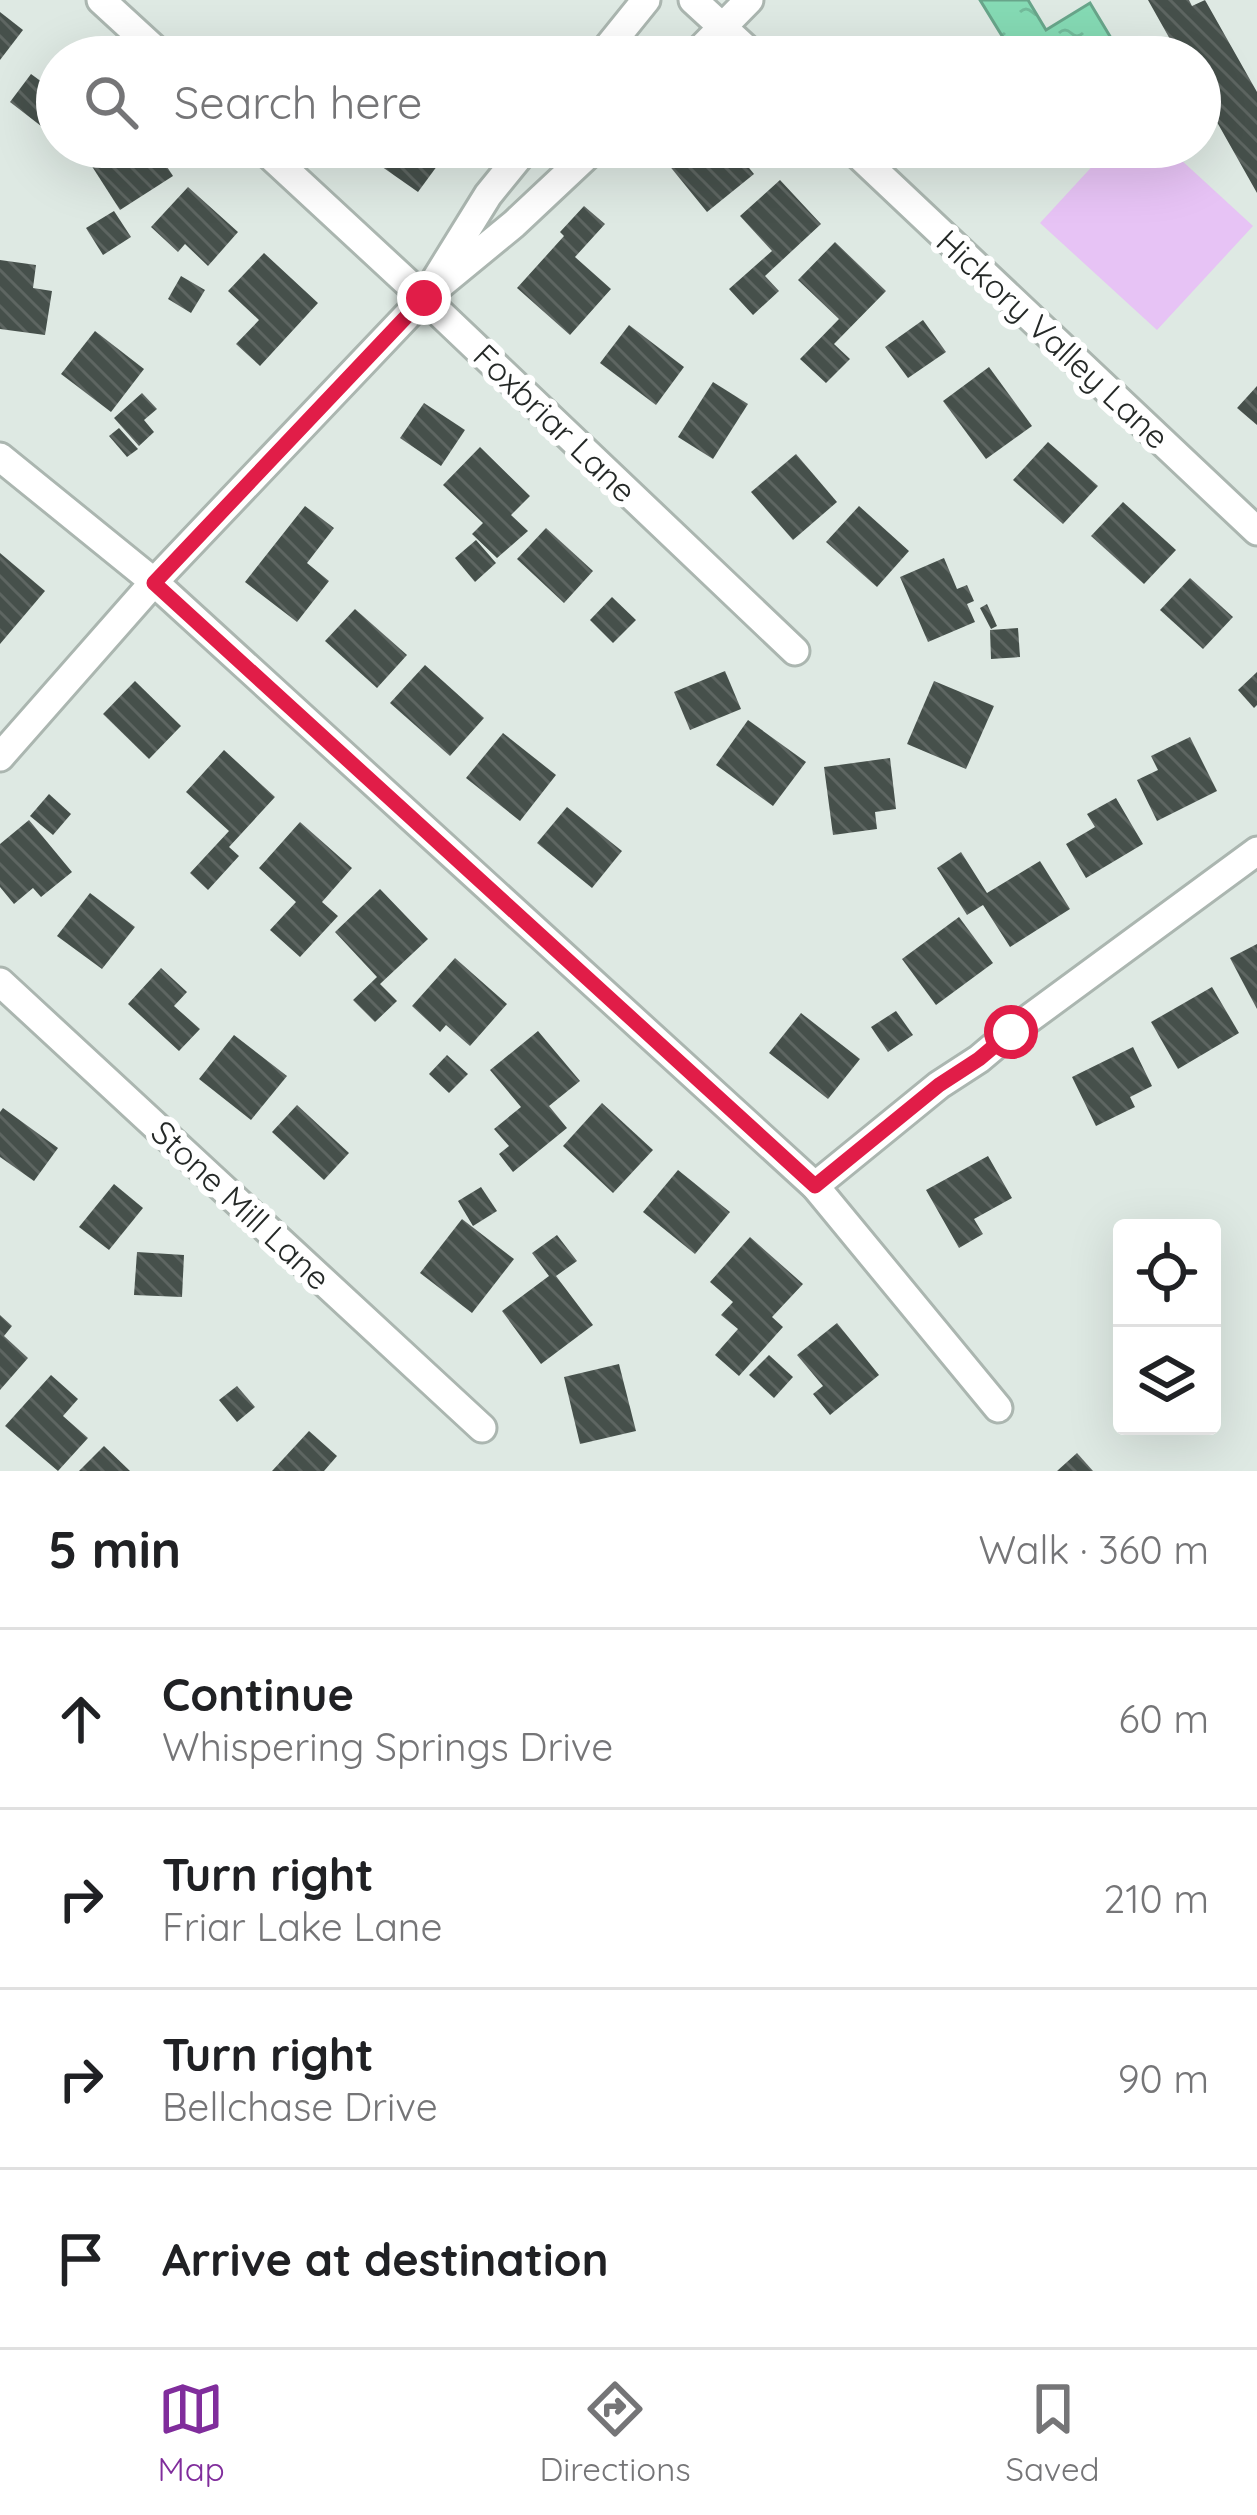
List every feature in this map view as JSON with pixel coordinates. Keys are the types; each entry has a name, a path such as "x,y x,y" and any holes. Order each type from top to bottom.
{"street":[{"path":"101,0 140,36"},
{"path":"616,36 646,0"},
{"path":"693,0 732,36"},
{"path":"715,36 749,0"},
{"name":"Foxbriar Lane","path":"283,168 795,651"},
{"path":"424,298 510,168"},
{"path":"0,758 154,583 424,298 574,168"},
{"name":"Hickory Valley Lane","path":"872,168 1257,531"},
{"path":"0,457 154,583 815,1186 998,1408"},
{"path":"815,1186 939,1085 1257,851"},
{"name":"Stone Mill Lane","path":"0,982 482,1428"}],"shaded area":[{"path":"1091,168 1190,168 1253,226 1157,330 1040,223"}],"water":[{"path":"980,0 1028,0 1046,30 1090,3 1110,36 1002,36"}],"building":[{"path":"1148,0 1189,0 1192,6 1205,0 1257,92 1257,193 1221,129 1221,36 1168,36"},
{"path":"0,12 23,30 0,60"},
{"path":"31,74 36,78 36,122 10,102"},
{"path":"93,168 168,168 173,176 120,210"},
{"path":"384,168 436,168 418,192"},
{"path":"671,168 749,168 754,174 707,212"},
{"path":"780,180 821,224 765,276 779,291 753,315 729,289 772,251 740,216"},
{"path":"188,187 238,232 208,266 185,244 178,252 151,227"},
{"path":"584,206 605,224 575,257 611,289 570,335 517,288"},
{"path":"114,211 131,237 103,255 86,228"},
{"path":"835,242 886,291 834,344 850,359 826,383 800,359 839,319 798,280"},
{"path":"264,253 318,303 260,366 236,344 259,320 228,291"},
{"path":"0,260 36,265 33,288 52,291 45,335 0,329"},
{"path":"181,276 205,290 191,313 168,299"},
{"path":"923,320 946,352 908,378 885,347"},
{"path":"629,325 684,367 656,405 600,363"},
{"path":"95,331 144,369 111,412 61,374"},
{"path":"989,367 1032,426 986,459 943,401"},
{"path":"713,382 748,404 713,459 678,437"},
{"path":"1257,386 1257,425 1237,408"},
{"path":"142,393 157,409 144,420 154,432 139,446 114,418"},
{"path":"424,403 465,430 441,466 400,438"},
{"path":"119,428 138,449 127,457 109,436"},
{"path":"1048,442 1098,486 1063,524 1013,480"},
{"path":"480,447 530,496 511,515 528,531 497,558 472,534 483,523 443,485"},
{"path":"796,454 837,502 793,540 751,492"},
{"path":"1123,502 1176,550 1144,584 1091,536"},
{"path":"305,506 334,528 307,563 329,581 297,622 245,582"},
{"path":"859,506 909,551 877,587 826,542"},
{"path":"546,528 593,571 564,603 517,559"},
{"path":"476,540 496,563 475,582 455,558"},
{"path":"0,553 45,591 0,644"},
{"path":"944,558 957,589 967,585 974,601 967,604 975,622 928,642 900,577"},
{"path":"1190,578 1233,617 1203,649 1160,610"},
{"path":"612,597 636,620 613,643 590,620"},
{"path":"987,604 997,626 991,629 980,608"},
{"path":"355,609 407,655 377,688 325,641"},
{"path":"1018,628 1020,657 991,659 990,630"},
{"path":"425,665 484,718 450,756 390,703"},
{"path":"725,671 741,709 690,730 674,692"},
{"path":"1257,672 1257,705 1254,708 1238,690"},
{"path":"135,681 181,726 149,759 103,714"},
{"path":"934,681 994,706 966,769 907,744"},
{"path":"748,720 806,762 773,806 716,765"},
{"path":"503,733 556,775 520,821 466,778"},
{"path":"1190,737 1217,791 1157,821 1137,780 1158,770 1151,756"},
{"path":"224,750 275,797 229,847 239,856 208,890 190,873 229,831 186,792"},
{"path":"890,758 896,809 875,812 877,829 833,835 824,767"},
{"path":"49,794 71,814 53,835 30,816"},
{"path":"1116,798 1143,844 1086,878 1066,844 1095,827 1087,814"},
{"path":"567,807 622,851 592,888 537,843"},
{"path":"29,820 72,872 41,897 33,888 14,904 0,887 0,844"},
{"path":"300,822 352,868 322,902 338,916 300,957 270,930 296,902 259,868"},
{"path":"961,852 987,893 1040,861 1070,909 1010,947 983,905 967,915 937,868"},
{"path":"380,889 428,939 380,984 397,1001 375,1022 353,1000 377,977 335,932"},
{"path":"90,893 135,927 102,969 57,936"},
{"path":"959,917 993,963 936,1005 902,959"},
{"path":"1257,944 1257,1009 1230,958"},
{"path":"455,958 507,1004 470,1046 446,1025 440,1032 412,1006"},
{"path":"161,968 187,992 174,1006 200,1029 179,1051 128,1004"},
{"path":"1212,987 1239,1033 1178,1069 1151,1022"},
{"path":"896,1011 913,1035 888,1052 871,1027"},
{"path":"801,1013 860,1059 828,1099 769,1053"},
{"path":"538,1031 580,1081 549,1106 567,1128 513,1172 499,1154 509,1146 494,1129 521,1107 490,1070"},
{"path":"234,1035 287,1076 251,1120 199,1079"},
{"path":"1133,1047 1152,1086 1130,1097 1135,1107 1096,1126 1072,1077"},
{"path":"447,1055 468,1074 449,1093 429,1074"},
{"path":"602,1103 653,1150 613,1193 563,1146"},
{"path":"297,1105 349,1153 324,1180 272,1132"},
{"path":"3,1108 58,1148 34,1181 0,1157"},
{"path":"988,1156 1012,1198 974,1219 983,1234 959,1248 926,1190"},
{"path":"678,1170 730,1212 695,1254 643,1212"},
{"path":"114,1184 143,1208 109,1250 79,1227"},
{"path":"481,1187 497,1211 473,1226 458,1201"},
{"path":"462,1219 514,1259 472,1313 420,1273"},
{"path":"557,1235 577,1261 556,1276 593,1325 541,1364 502,1311 549,1276 532,1253"},
{"path":"750,1237 803,1284 772,1317 783,1327 739,1376 715,1355 738,1329 721,1315 733,1302 710,1282"},
{"path":"137,1252 184,1255 182,1297 134,1295"},
{"path":"0,1315 12,1326 4,1336 28,1358 0,1390"},
{"path":"837,1323 879,1375 830,1415 813,1394 823,1386 797,1355"},
{"path":"769,1355 793,1377 774,1398 749,1375"},
{"path":"619,1364 636,1431 580,1444 564,1377"},
{"path":"51,1375 78,1399 63,1416 88,1438 58,1471 5,1426"},
{"path":"237,1386 255,1407 237,1422 219,1400"},
{"path":"309,1431 337,1456 324,1471 272,1471"},
{"path":"104,1446 130,1471 79,1471"},
{"path":"1077,1453 1093,1471 1057,1471"}],"route":[{"path":"424,298 154,583 815,1186 1011,1032"}]}
